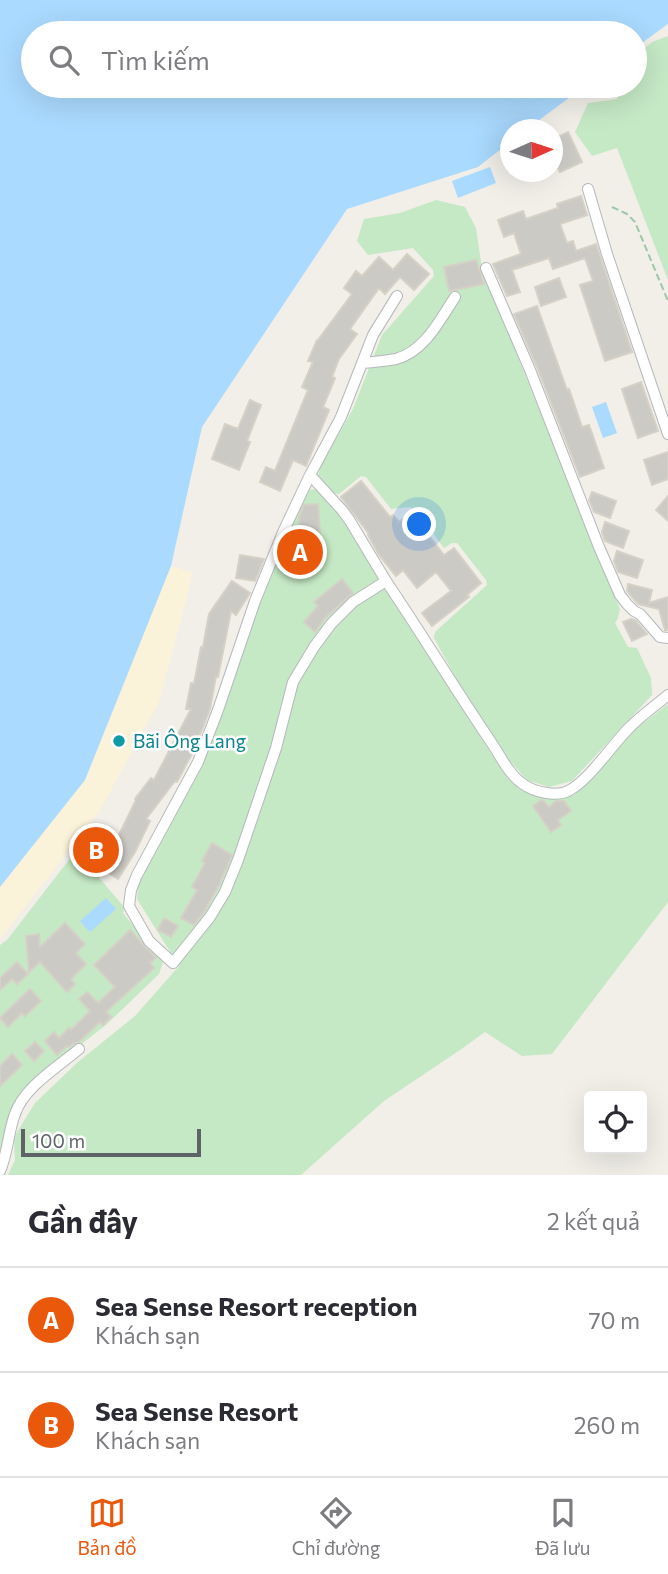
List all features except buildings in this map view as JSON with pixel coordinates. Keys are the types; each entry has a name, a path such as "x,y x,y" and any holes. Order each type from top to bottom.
{"street":[{"path":"587,189 668,434"},
{"path":"486,268 620,595 660,637 668,638"},
{"path":"386,581 352,602 331,624 293,682 276,748 225,892 210,917 173,963 149,941 129,906 136,875 198,762 255,601 284,530 341,417 373,335 397,296"},
{"path":"363,363 395,359 416,348 427,339 455,297"},
{"path":"310,475 346,515 468,708 522,784 551,793 566,792 578,785 631,726 668,695"},
{"path":"0,1171 5,1161 15,1113 25,1094 79,1049"}],"path":[{"path":"612,207 627,214 635,222 668,301"}],"green space":[{"path":"668,36 668,280 617,148 592,156 575,132 588,103 617,98 647,98 647,46"},
{"path":"436,200 465,207 476,228 482,269 620,609 615,623 628,647 637,648 651,678 652,695 572,781 549,787 527,780 510,761 457,680 434,638 435,632 487,585 486,580 457,543 444,548 416,510 410,507 391,509 366,477 361,476 339,494 333,493 318,477 320,467 353,409 382,335 434,276 433,270 413,248 368,255 357,241 364,219 400,213"},
{"path":"318,489 336,508 507,778 519,789 552,797 574,795 633,731 668,704 668,902 552,1054 522,1056 485,1032 384,1101 301,1175 8,1175 15,1160 14,1137 35,1103 78,1062 135,1016 179,966 137,899 139,878 178,805 287,532 308,490"},
{"path":"79,854 124,907 123,913 163,962 159,974 107,1024 55,1065 16,1108 0,1152 0,945 7,940 72,856"}],"sand":[{"name":"Bãi Ông Lang","path":"171,566 193,573 159,702 99,812 0,939 0,887 85,780"}],"water":[{"path":"0,0 668,0 668,24 647,39 647,21 21,21 21,98 569,98 540,119 500,119 500,150 478,167 347,209 202,427 171,566 85,780 0,887"},
{"path":"490,167 496,183 458,198 452,181"},
{"path":"606,402 617,433 603,438 592,407"},
{"path":"106,898 116,909 90,932 80,921"}],"place":[{"name":"Sea Sense Resort reception","path":"300,552"},
{"name":"Bãi Ông Lang","path":"119,741"},
{"name":"Sea Sense Resort","path":"96,850"}]}
